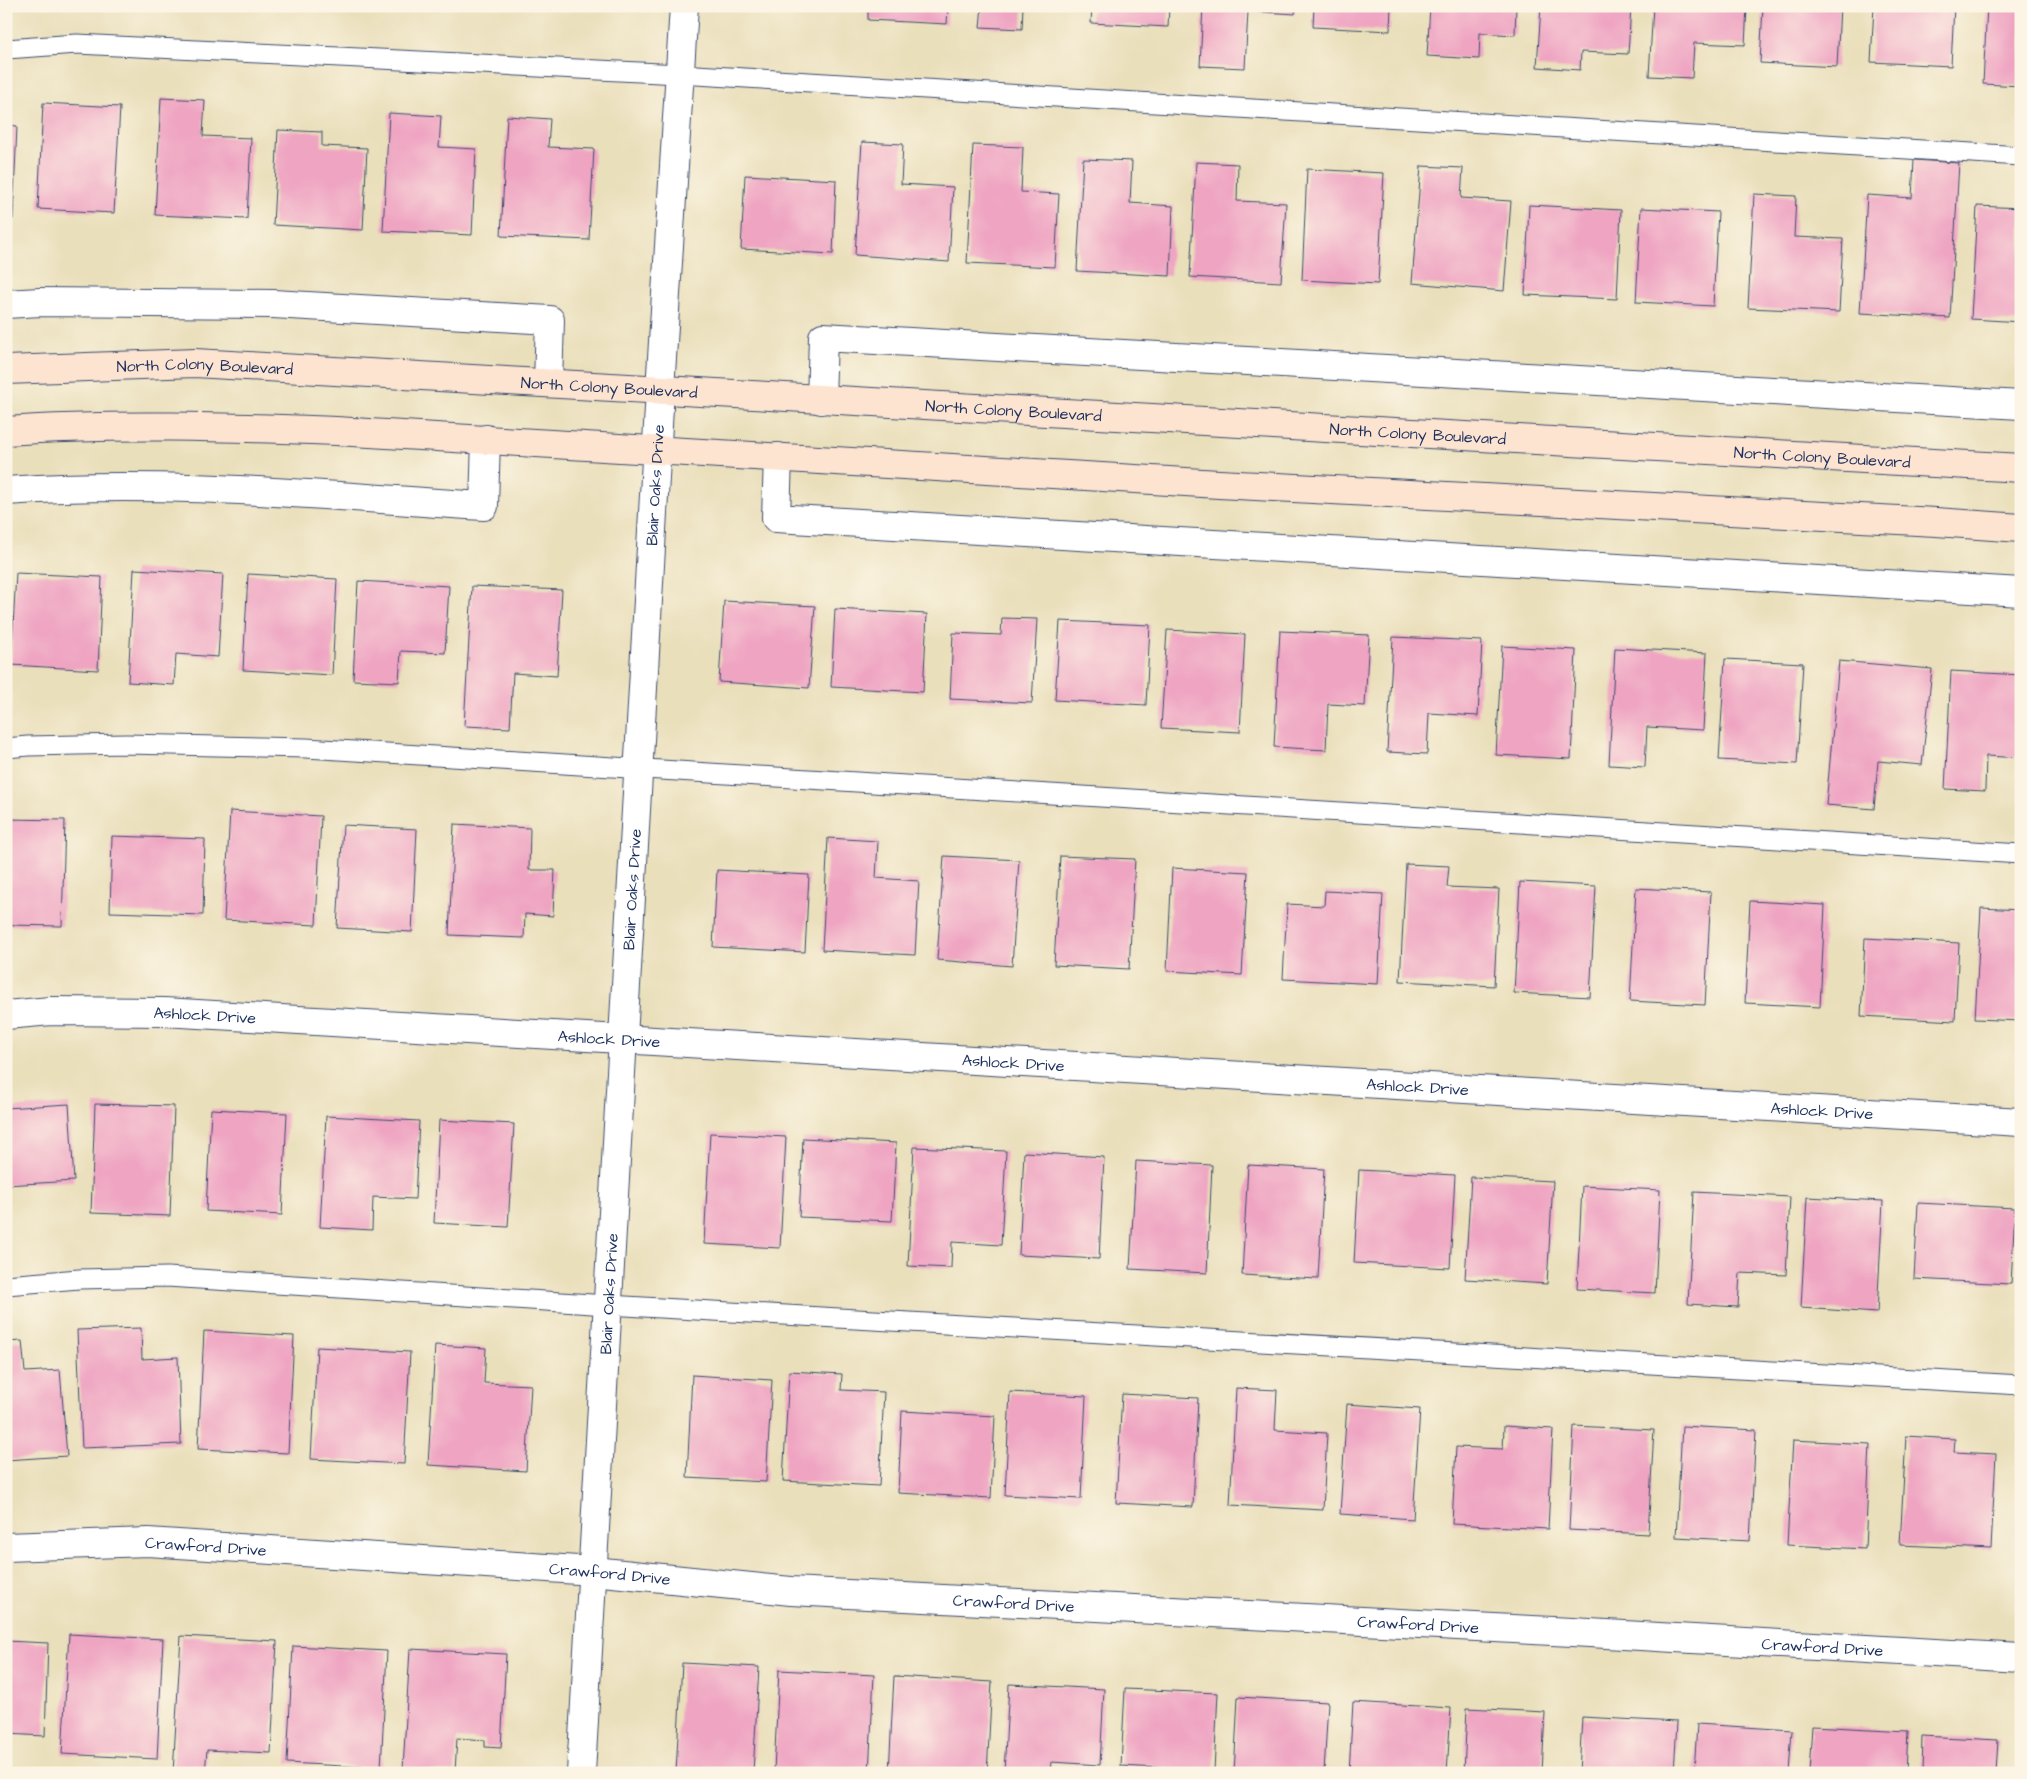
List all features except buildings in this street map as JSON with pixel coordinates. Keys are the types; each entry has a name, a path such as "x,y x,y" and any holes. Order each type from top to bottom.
{"main road":[{"name":"North Colony Boulevard","path":"6,370 195,363 2021,468"},
{"path":"6,431 51,428 192,426 336,431 1209,484 2021,528"}],"street":[{"name":"Blair Oaks Drive","path":"581,1773 656,449 684,6"},
{"path":"6,304 40,302 273,304 550,320 548,383"},
{"path":"821,400 822,336 2021,405"},
{"path":"6,491 39,488 197,488 484,506 486,439"},
{"path":"778,457 776,518 2021,592"},
{"name":"Ashlock Drive","path":"6,1015 51,1011 164,1012 623,1038 1387,1086 2021,1122"},
{"name":"Crawford Drive","path":"6,1547 148,1542 593,1571 791,1591 1572,1632 2021,1658"}],"lane":[{"path":"6,49 77,44 680,74 2021,156"},
{"path":"6,748 126,744 306,748 2021,854"},
{"path":"6,1285 79,1279 168,1276 608,1305 2021,1385"}]}
